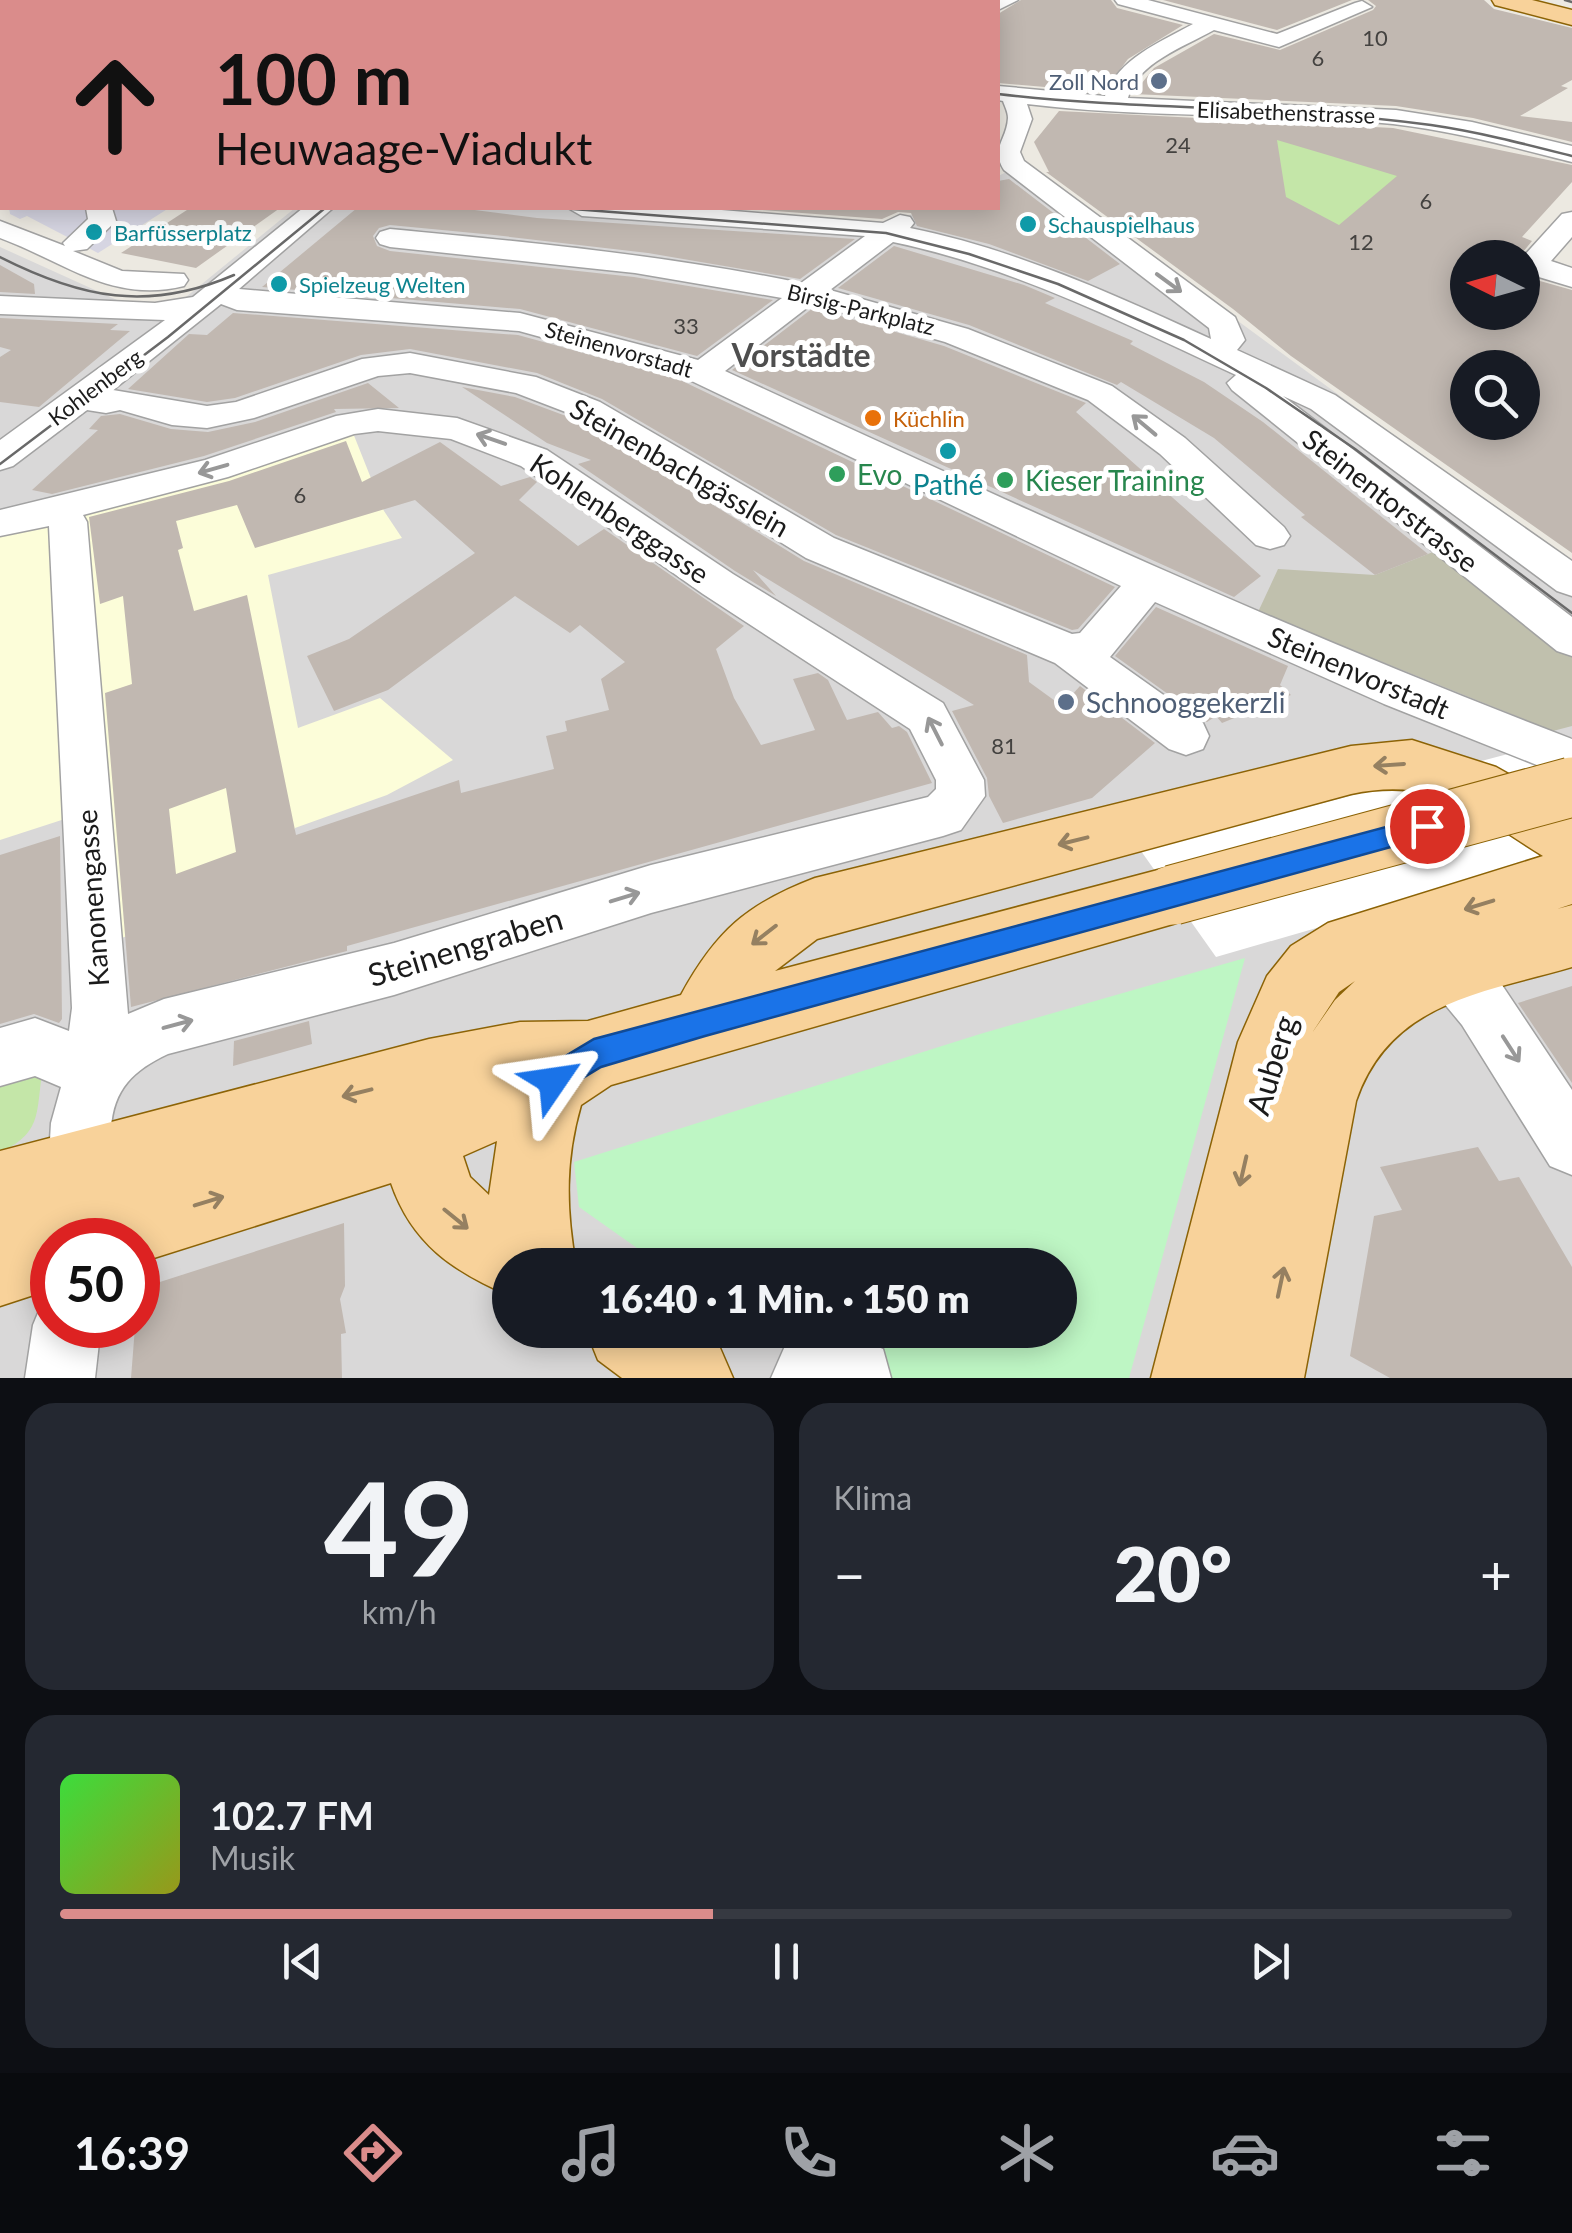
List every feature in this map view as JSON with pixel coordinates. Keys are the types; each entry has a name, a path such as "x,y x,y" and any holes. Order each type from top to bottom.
{"main road":[{"path":"1504,0 1572,18"},
{"path":"705,1021 746,949 778,924 815,908 1351,770 1392,763 1433,768 1466,782 1572,842"},
{"path":"0,1190 81,1204 437,1102 573,1068 705,1021 1572,787"},
{"name":"Auberg","path":"1194,1378 1273,1042 1291,1000 1315,970 1351,944 1572,876"},
{"name":"Auberg","path":"1262,1378 1318,1100 1333,1060 1383,1000 1453,970 1572,936"},
{"path":"531,1248 526,1212 530,1153 573,1068"},
{"path":"437,1102 428,1186 444,1210 500,1248"},
{"path":"0,1263 30,1255"},
{"path":"651,1348 690,1378"}],"street":[{"path":"1126,0 1280,42 1362,7 1332,0"},
{"path":"1115,105 1115,90 1126,73 1211,23"},
{"path":"1005,94 1020,119 1006,152 1005,166 1224,324 1229,340 1214,353 1321,422 1572,608"},
{"name":"Elisabethenstrasse","path":"1005,94 1115,105 1390,117 1488,133 1572,154"},
{"path":"207,299 246,252 301,210"},
{"path":"207,299 317,210"},
{"path":"0,305 154,312 207,299 332,210"},
{"path":"617,210 792,220"},
{"path":"764,210 792,220"},
{"path":"702,373 920,210"},
{"path":"77,243 100,214"},
{"name":"Steinentorstrasse","path":"792,220 936,242 1089,296 1296,388 1344,415 1572,581"},
{"path":"1572,220 1532,265 1572,278"},
{"path":"0,229 106,278 166,281 207,299"},
{"name":"Birsig-Parkplatz","path":"390,238 570,257 805,294 941,330 1106,396 1138,419 1270,536"},
{"name":"Steinenvorstadt","path":"207,299 520,322 650,354 702,373 1148,582 1400,692 1572,760"},
{"name":"Kohlenberg","path":"0,458 207,299"},
{"name":"Kohlenberg","path":"120,398 207,299"},
{"name":"Steinentorstrasse","path":"1214,353 1324,449 1572,640"},
{"name":"Steinenbachgässlein","path":"81,398 106,403 120,398 164,408 172,414 207,416 242,412 374,366 410,363 524,384 588,408 748,508 832,554 1070,651 1186,736"},
{"name":"Kohlenberggasse","path":"0,523 215,469 360,421 457,428 534,458 718,584 927,716 960,780 961,796 943,815"},
{"name":"Kanonengasse","path":"55,510 68,522 100,1008 95,1071 82,1123 81,1204"},
{"path":"1070,651 1094,647 1148,582"},
{"name":"Steinengraben","path":"95,1071 123,1046 164,1028 394,969 651,889 943,815"},
{"path":"1453,970 1482,1005 1572,1144"},
{"path":"0,1057 34,1048 95,1071"},
{"path":"0,1263 28,1234 81,1204"},
{"path":"60,1378 63,1348"}],"shaded area":[{"path":"1024,164 1572,566 1572,1378 0,1378 0,247 159,319 293,210 662,210 890,224 922,210 1000,210 1000,175"},
{"name":"Barfüsserplatz","path":"9,210 166,210 98,253 27,216 20,219"},
{"path":"353,433 384,511 402,538 268,575 298,728 380,698 453,760 387,795 295,828 294,879 101,945 80,512"},
{"path":"59,523 74,816 0,840 0,531"},
{"path":"1443,548 1572,650 1572,726 1553,731 1258,612 1278,569 1375,575"}],"green space":[{"path":"1274,139 1308,143 1421,183 1362,206 1400,224 1275,257 1263,195"},
{"path":"1245,958 1129,1378 883,1378 839,1348 1077,1348 1077,1248 637,1248 579,1207 574,1162 980,1034"},
{"path":"0,1069 42,1073 37,1112 30,1130 0,1153"}],"pier":[{"path":"1572,737 1572,854 1216,957 1141,851"}],"building":[{"path":"1021,0 1111,0 1117,8 1183,25 1128,59 1103,92 1000,83 1000,13"},
{"path":"1163,0 1352,0 1277,30"},
{"path":"1368,0 1484,0 1494,9 1572,28 1572,80 1561,86 1568,88 1520,116 1572,122 1572,142 1473,118 1396,106 1133,94 1154,68 1214,34 1280,50 1373,10 1376,6"},
{"path":"1059,111 1393,128 1572,165 1572,182 1522,237 1530,240 1450,240 1450,330 1540,330 1540,281 1572,290 1572,553 1291,356 1049,172 1034,142","holes":["1277,140 1397,176 1339,225 1286,197"]},
{"path":"1009,179 1120,264 1088,281 989,244 917,226 911,213 898,212 882,219 763,210 1000,210 1000,181"},
{"path":"187,210 277,210 196,268 121,253"},
{"path":"355,210 475,210 537,218 855,239 800,279 648,253 494,235 390,225 379,228 373,236 377,246 390,251 634,277 773,300 697,356 520,309 262,287"},
{"path":"894,246 1024,285 1055,298 1045,303 1133,341 1130,344 1204,382 1263,422 1428,554 1375,575 1301,517 1305,515 1214,438 1121,382 1117,385 969,325 838,288"},
{"path":"0,265 34,284 35,294 0,292"},
{"path":"813,308 944,346 1086,403 1076,412 1261,576 1234,597 732,370"},
{"path":"233,313 518,335 678,379 1115,587 1078,629 1072,630 836,535 602,399 537,373 410,349 361,355 235,398 207,402 128,389 189,334 207,335"},
{"path":"0,318 118,324 110,330 130,331 39,407 0,402 0,357 11,350 0,347"},
{"path":"368,383 399,408 334,409 336,412 204,456 52,494 32,490 98,430 89,429 101,416 120,414 171,429 208,432 255,422"},
{"path":"462,387 515,397 574,419 804,561 1027,655 1029,682 1062,706 1080,686 1155,743 1092,798 1003,823 989,796 987,778 952,711 974,705 753,570 776,596 735,571 578,464 591,460 547,443"},
{"path":"346,441 362,482 440,442 501,486 530,477 537,482 519,500 578,546 604,529 744,626 716,649 734,698 761,745 815,730 793,679 818,673 828,680 847,720 878,712 892,728 899,726 907,732 932,783 347,946 347,951 131,1007 105,693 132,684 123,596 100,604 89,517 229,481","holes":["415,500 475,553 349,639 307,656 334,711 388,690 515,596 570,633 580,625 625,662 601,679 609,710 565,721 567,731 546,736 554,769 461,793 459,780 296,835 247,595 194,611 178,550 183,548 176,521 237,505 255,548","226,788 236,852 176,874 169,809"]},
{"path":"1156,607 1288,666 1280,685 1291,695 1222,723 1216,716 1207,722 1115,656"},
{"path":"60,836 62,1019 59,1023 34,1014 0,1024 0,855"},
{"path":"1572,986 1572,1083 1518,1003"},
{"path":"309,1021 312,1044 233,1066 234,1041"},
{"path":"1478,1147 1499,1181 1519,1177 1572,1267 1572,1378 1390,1378 1350,1356 1374,1216 1402,1210 1380,1167"},
{"path":"344,1223 345,1286 340,1299 346,1333 341,1334 342,1378 131,1378 133,1348 160,1348 160,1282"}],"tram line":[{"path":"1565,0 1572,2"},
{"path":"1000,94 1377,119 1467,131 1572,156"},
{"path":"0,464 168,337 323,210"},
{"path":"586,210 886,233 969,254 1058,284 1184,340 1266,388 1355,449 1572,613"},
{"path":"0,257 59,282 115,295 173,294 234,275"}],"place":[{"name":"Zoll Nord","path":"1159,81"},
{"name":"Schauspielhaus","path":"1028,224"},
{"name":"Barfüsserplatz","path":"94,232"},
{"name":"Spielzeug Welten","path":"279,284"},
{"name":"Küchlin","path":"873,418"},
{"name":"Pathé","path":"948,451"},
{"name":"Evo","path":"837,474"},
{"name":"Kieser Training","path":"1005,480"},
{"name":"Schnooggekerzli","path":"1066,702"}],"district":[{"name":"Vorstädte","path":"801,354"}],"route":[{"path":"553,1081 594,1054 705,1021 1427,826"}]}
